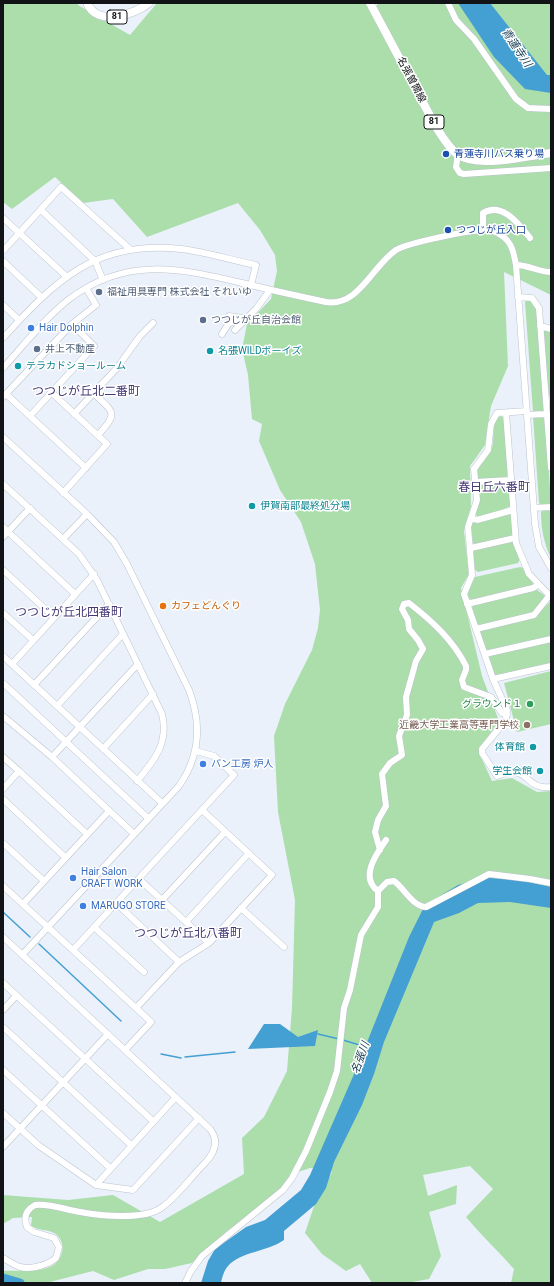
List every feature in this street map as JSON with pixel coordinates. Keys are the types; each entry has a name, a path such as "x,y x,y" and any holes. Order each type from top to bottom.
{"main road":[{"name":"81","path":"87,3 97,13 110,17 122,17 143,8 149,3"},
{"name":"名張曽爾線","path":"370,3 436,127 444,139 458,154 467,159 480,161 551,154"}],"street":[{"path":"448,3 456,20 474,39 516,99 528,108 551,109"},
{"path":"458,154 456,167 460,173 464,174 551,168"},
{"path":"3,251 61,187 131,250"},
{"path":"41,210 95,261 103,280"},
{"path":"483,230 483,213 487,211 498,211 511,216 530,238"},
{"path":"3,218 66,276"},
{"path":"3,368 56,311 86,288 103,280 135,270 166,268 184,270 326,302 338,302 354,294 391,254 400,248 483,230 497,233 506,239 512,249 516,265 534,508 539,547 551,568"},
{"path":"3,338 41,297 66,276 95,261 131,250 156,248 182,249 256,265 251,285"},
{"path":"3,261 41,297"},
{"path":"516,265 527,265 541,271 551,272"},
{"path":"86,288 96,305 72,324 5,396 30,416 86,468"},
{"path":"236,330 256,309 270,290"},
{"path":"518,297 529,297 537,303 548,400 551,468"},
{"path":"3,305 20,320"},
{"path":"229,316 246,319"},
{"path":"222,334 229,323 246,319"},
{"path":"74,414 117,368 140,336 153,323"},
{"path":"30,416 94,346 72,324"},
{"path":"540,326 551,328"},
{"path":"51,392 108,444 63,493"},
{"path":"93,394 110,409 112,416 112,420 98,436"},
{"path":"545,414 497,413 491,424 490,447 475,467 477,500 468,526 471,548 472,575 464,594 493,679 507,710 507,715 482,749 482,753 497,776 508,771 516,772 539,788 551,787"},
{"path":"476,629 534,615 550,597 538,585 523,562 516,538 506,413"},
{"path":"3,437 87,514 107,534 121,554 189,690 197,717 198,732 196,751 183,779 22,955"},
{"path":"475,482 511,480"},
{"path":"3,484 79,554 94,574 153,694 163,719 163,742 154,761 137,781"},
{"path":"534,508 551,507"},
{"path":"3,537 30,508"},
{"path":"471,518 477,520 513,510"},
{"path":"63,539 87,514"},
{"path":"3,527 75,594"},
{"path":"471,548 516,538"},
{"path":"3,570 54,617"},
{"path":"12,664 94,574"},
{"path":"467,604 533,588 538,585"},
{"path":"380,850 375,832 378,820 386,806 382,776 390,762 402,755 399,736 407,714 406,697 416,661 423,649 409,629 408,620 402,609 404,604 409,603 427,616 438,626 446,637 466,666 462,680 464,687 491,698 502,713 507,715"},
{"path":"34,685 109,604"},
{"path":"3,613 33,640"},
{"path":"57,706 123,634"},
{"path":"485,654 551,639"},
{"path":"3,656 162,803"},
{"path":"52,757 138,664"},
{"path":"493,679 551,666"},
{"path":"3,683 148,818"},
{"path":"103,749 153,694"},
{"path":"3,716 52,757 134,834"},
{"path":"73,950 234,775 214,756 196,751"},
{"path":"3,757 87,834"},
{"path":"3,789 19,771"},
{"path":"3,799 66,857"},
{"path":"136,1008 179,962 209,943 272,875 202,810"},
{"path":"23,904 109,811"},
{"path":"162,900 225,832"},
{"path":"378,890 372,885 370,874 386,840"},
{"path":"3,843 44,881"},
{"path":"186,922 249,853"},
{"path":"185,1283 190,1271 202,1256 283,1190 292,1178 306,1150 337,1071 344,1008 350,990 362,935 378,907 378,890 387,882 394,881 417,903 426,907 489,874 551,883"},
{"path":"139,879 209,943"},
{"path":"3,886 151,1022 125,1050"},
{"path":"116,903 179,962"},
{"path":"241,908 284,947"},
{"path":"94,927 144,972"},
{"path":"3,937 199,1118 210,1129 214,1136 215,1144 213,1153 160,1209 146,1215 133,1216 86,1213 35,1205 27,1211 27,1227 34,1232 54,1238 59,1247 56,1258 45,1264 26,1268 16,1266 3,1258"},
{"path":"3,983 153,1121"},
{"path":"3,1010 16,996"},
{"path":"3,1027 132,1145"},
{"path":"3,1147 108,1034"},
{"path":"3,1070 110,1168"},
{"path":"96,1185 176,1097"},
{"path":"3,1113 38,1145 96,1185 133,1190 199,1118"}],"green space":[{"path":"3,3 77,3 130,35 157,3 369,3 374,8 379,3 551,3 551,295 504,272 508,366 491,406 485,445 470,466 471,507 464,531 469,574 461,588 482,676 499,721 479,749 479,753 492,781 512,778 537,792 551,791 551,1283 511,1283 514,1269 466,1217 493,1189 470,1166 423,1175 428,1196 457,1185 456,1204 429,1212 441,1256 429,1279 407,1283 372,1283 360,1264 346,1271 322,1254 305,1233 316,1200 332,1172 327,1169 310,1168 292,1174 275,1199 227,1231 192,1263 165,1269 148,1269 114,1280 93,1271 46,1283 22,1283 3,1276 3,1271 37,1270 53,1265 59,1260 63,1247 60,1238 54,1233 31,1226 32,1217 13,1218 3,1224 3,1195 68,1200 113,1195 160,1222 244,1174 242,1138 264,1117 287,1071 292,1008 295,900 278,812 274,736 285,704 312,650 318,628 320,610 315,564 301,522 280,490 259,441 262,424 252,419 248,375 242,349 247,324 271,299 277,271 275,255 260,230 238,203 147,237 113,199 83,203 55,177 12,209 3,202"},
{"path":"530,300 537,308 545,412 533,412 525,302"},
{"path":"546,329 551,331 550,397 547,395 543,331"},
{"path":"545,415 551,503 549,505 542,506 539,503 533,416"},
{"path":"501,416 505,418 508,475 506,478 480,480 477,478 478,469 492,448 495,422 497,418"},
{"path":"507,483 509,485 511,506 490,515 478,517 475,514 478,487 480,485"},
{"path":"543,510 551,511 551,558 546,547 542,530 541,512"},
{"path":"509,513 511,515 513,534 511,537 475,545 473,543 472,523"},
{"path":"511,541 514,543 520,559 518,563 478,572 475,570 473,552 475,550"},
{"path":"520,567 524,568 533,583 532,587 472,600 468,598 468,587 475,577"},
{"path":"537,590 544,595 545,599 534,612 480,625 477,624 472,608 473,605"},
{"path":"551,601 551,637 489,651 486,649 480,633 481,630 533,618"},
{"path":"551,641 551,664 497,676 494,675 488,659 490,655"},
{"name":"グラウンド１","path":"551,671 551,724 517,732 504,683"}],"water":[{"name":"青蓮寺川","path":"458,3 490,3 547,75 551,75 551,93 525,89 494,57"},
{"name":"名張川","path":"486,878 515,879 551,887 551,908 510,902 478,903 459,913 434,922 384,1042 362,1105 334,1162 326,1188 316,1204 284,1231 284,1240 270,1247 247,1254 234,1261 225,1270 221,1283 201,1283 208,1261 215,1249 246,1227 265,1220 301,1190 310,1175 358,1065 409,937 425,905 458,885"},
{"path":"264,1024 280,1024 298,1037 318,1030 315,1046 248,1049"}],"waterway":[{"path":"3,912 30,937"},
{"path":"39,944 121,1021"},
{"path":"318,1034 339,1039"},
{"name":"名張川","path":"343,1040 366,1047"},
{"path":"185,1057 235,1052"},
{"path":"161,1054 181,1058"},
{"path":"3,1278 20,1283"}],"place":[{"name":"青蓮寺川バス乗り場","path":"446,154"},
{"name":"つつじが丘入口","path":"448,230"},
{"name":"福祉用具専門 株式会社 それいゆ","path":"99,292"},
{"name":"つつじが丘自治会館","path":"203,320"},
{"name":"Hair Dolphin","path":"31,328"},
{"name":"井上不動産","path":"37,349"},
{"name":"名張WILDボーイズ","path":"210,351"},
{"name":"テラカドショールーム","path":"18,366"},
{"name":"伊賀南部最終処分場","path":"252,506"},
{"name":"カフェどんぐり","path":"163,606"},
{"name":"グラウンド１","path":"530,704"},
{"name":"近畿大学工業高等専門学校","path":"527,725"},
{"name":"体育館","path":"533,747"},
{"name":"パン工房 炉人","path":"203,764"},
{"name":"学生会館","path":"540,771"},
{"name":"Hair Salon CRAFT WORK","path":"73,878"},
{"name":"MARUGO STORE","path":"83,906"}],"district":[{"name":"つつじが丘北二番町","path":"86,392"},
{"name":"春日丘六番町","path":"494,488"},
{"name":"つつじが丘北四番町","path":"69,613"},
{"name":"つつじが丘北八番町","path":"188,934"}]}
